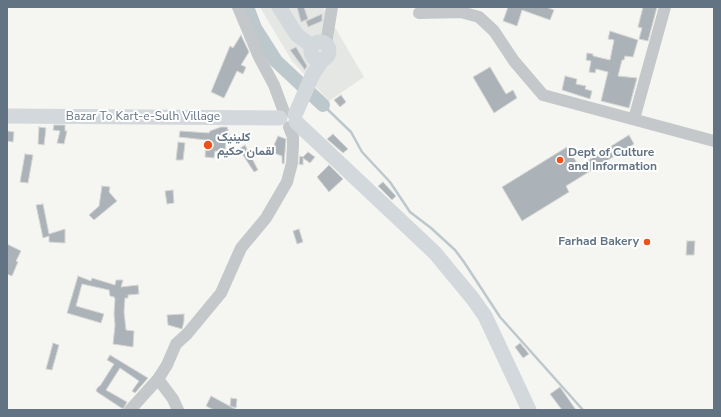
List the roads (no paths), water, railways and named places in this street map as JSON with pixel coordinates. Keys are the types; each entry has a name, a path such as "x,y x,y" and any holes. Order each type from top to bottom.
{"main road":[{"path":"279,7 297,35 319,52 292,113 435,253 473,299 485,316 530,410"},
{"name":"Bazar To Kart-e-Sulh Village","path":"7,116 292,113"}],"street":[{"path":"130,410 158,380 167,365 176,344 187,334 221,293 241,248 266,218 287,182 292,163 292,113 274,85 259,57 238,7"},
{"path":"319,52 332,7"},
{"path":"634,119 665,7"},
{"path":"419,14 461,12 479,17 494,32 519,68 543,95 714,141"},
{"path":"158,380 173,399 178,410"}],"waterway":[{"path":"247,7 255,28 276,61 323,105"},
{"path":"323,105 351,132 362,152 390,182 410,212 431,228 455,250 500,317 583,410"}],"place":[{"name":"کلینیک لقمان حکیم","path":"208,145"},
{"name":"Dept of Culture and Information","path":"560,160"},
{"name":"Farhad Bakery","path":"647,242"}]}
